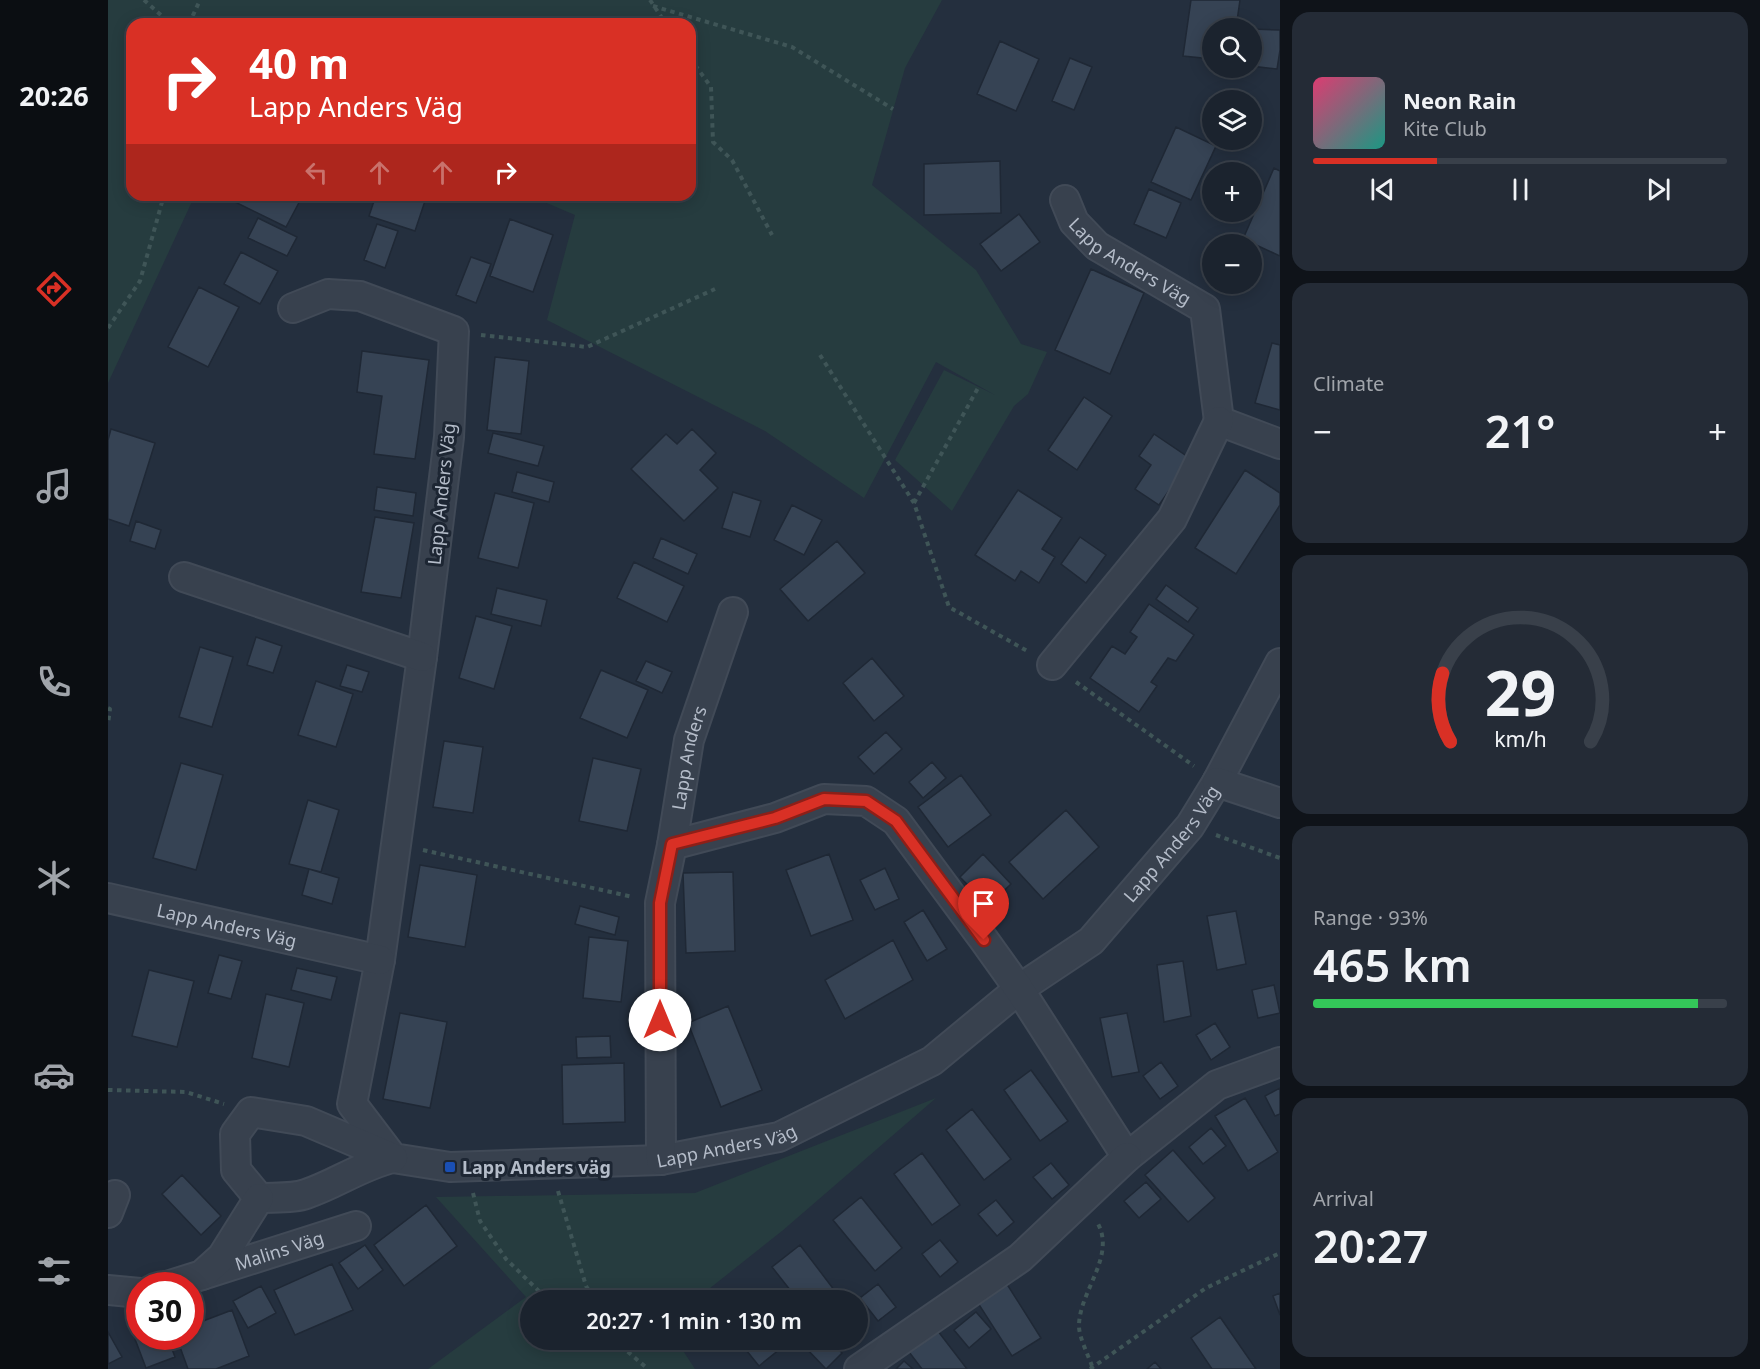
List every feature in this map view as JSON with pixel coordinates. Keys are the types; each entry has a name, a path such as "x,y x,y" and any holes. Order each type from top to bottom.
{"street":[{"name":"Lapp Anders Väg","path":"1065,200 1074,222 1097,246 1205,309 1220,421"},
{"path":"293,308 328,294 360,296 454,331"},
{"name":"Lapp Anders Väg","path":"393,1158 352,1104 380,960 422,657 449,437 454,331"},
{"path":"1052,665 1172,519 1220,421 1280,444"},
{"path":"184,577 422,657"},
{"name":"Lapp Anders","path":"661,1160 660,903 689,740 733,612"},
{"name":"Lapp Anders Väg","path":"251,1112 306,1121 393,1158 450,1167 661,1160 779,1137 932,1060 1019,989 1091,941 1190,825 1217,782 1280,663"},
{"path":"1217,782 1280,803"},
{"path":"672,844 775,818 824,799 866,801 896,821 1019,989 1126,1157"},
{"name":"Lapp Anders Väg","path":"108,898 380,960"},
{"path":"859,1369 1020,1258 1126,1157 1217,1085 1280,1062"},
{"path":"251,1112 235,1134 236,1170 258,1198"},
{"name":"Lapp Anders Väg","path":"258,1198 304,1195 352,1175 377,1161 393,1158"},
{"name":"Malins Väg","path":"204,1273 222,1257 258,1198"},
{"name":"Malins Väg","path":"204,1274 356,1226"},
{"path":"108,1290 126,1292"}],"path":[{"path":"144,0 164,18"},
{"path":"192,18 200,0"},
{"path":"650,0 662,18"},
{"path":"653,6 694,18"},
{"path":"696,19 792,47 893,109"},
{"path":"696,66 711,87 713,142 732,160 772,236"},
{"path":"108,328 140,281 162,201"},
{"path":"454,331 587,347 715,289"},
{"path":"820,355 914,503 949,607 1052,665 1217,782"},
{"path":"914,503 978,388"},
{"path":"108,708 110,709 108,724"},
{"path":"1190,825 1280,858"},
{"path":"397,844 660,903"},
{"path":"108,1090 186,1092 251,1112"},
{"path":"551,1164 566,1223 589,1290"},
{"path":"466,1167 480,1221 506,1259 538,1290"},
{"path":"1084,1199 1103,1231 1101,1264 1084,1301 1079,1327 1091,1368 1206,1288 1280,1253"},
{"path":"628,1350 648,1369"}],"green space":[{"path":"108,0 942,0 905,68 872,185 976,270 1021,344 1047,352 1028,394 1014,406 952,511 895,460 944,370 995,395 936,362 864,498 765,431 547,320 575,215 542,201 696,201 696,18 126,18 126,201 192,201 108,383"},
{"path":"936,1098 782,1231 708,1290 520,1290 436,1197 695,1193"},
{"path":"520,1301 520,1350 683,1350 695,1369 428,1369"}],"building":[{"path":"1191,0 1240,0 1237,18 1202,18 1202,58 1183,56"},
{"path":"1262,29 1280,30 1277,69 1262,67"},
{"path":"1000,41 1039,59 1016,111 977,94"},
{"path":"1070,58 1092,67 1074,110 1052,101"},
{"path":"1176,127 1202,139 1202,150 1214,150 1209,162 1202,162 1202,176 1191,200 1151,182"},
{"path":"1000,161 1001,213 924,215 924,164"},
{"path":"1274,168 1280,171 1280,256 1262,248 1262,234 1245,234 1250,222 1262,222 1262,195"},
{"path":"1149,189 1181,203 1166,238 1134,224"},
{"path":"233,201 300,201 286,227"},
{"path":"374,201 425,201 415,231 369,216"},
{"path":"1019,214 1040,242 1001,271 980,244"},
{"path":"258,218 297,237 287,256 248,238"},
{"path":"510,219 553,235 533,292 490,276"},
{"path":"377,224 398,231 385,268 364,260"},
{"path":"241,252 278,271 260,304 224,284"},
{"path":"471,257 491,264 476,303 456,295"},
{"path":"1091,269 1144,293 1110,374 1055,350"},
{"path":"199,287 239,307 208,367 168,347"},
{"path":"1272,343 1280,345 1280,410 1255,403"},
{"path":"362,351 429,360 415,459 374,454 382,396 357,392"},
{"path":"495,357 529,361 521,434 487,430"},
{"path":"1084,397 1112,416 1077,470 1048,450"},
{"path":"111,429 155,443 129,526 108,519 108,440"},
{"path":"692,429 716,453 700,470 718,488 684,521 631,469 666,434 677,444"},
{"path":"493,433 544,446 538,466 488,453"},
{"path":"1154,434 1191,459 1159,505 1135,489 1151,465 1139,456"},
{"path":"1245,470 1280,493 1280,505 1236,574 1195,548"},
{"path":"517,472 554,482 549,502 512,492"},
{"path":"377,487 416,493 413,516 374,510"},
{"path":"1018,490 1062,518 1042,549 1055,557 1039,583 1021,571 1015,581 975,555"},
{"path":"733,492 761,501 750,537 722,528"},
{"path":"495,493 534,503 518,568 478,558"},
{"path":"792,505 822,520 804,555 774,540"},
{"path":"375,517 414,523 401,598 361,592"},
{"path":"136,521 161,530 155,549 130,541"},
{"path":"1080,537 1106,555 1086,583 1061,564"},
{"path":"661,538 697,554 688,574 653,558"},
{"path":"837,541 865,573 808,621 780,589"},
{"path":"634,562 684,586 667,622 617,598"},
{"path":"1166,585 1198,608 1188,622 1156,599"},
{"path":"497,588 547,600 541,626 491,614"},
{"path":"1149,604 1194,635 1176,661 1168,658 1151,682 1157,686 1139,712 1090,678 1112,646 1125,654 1137,637 1130,632"},
{"path":"476,616 512,626 494,689 459,678"},
{"path":"256,637 282,646 273,673 247,665"},
{"path":"200,647 233,657 212,727 179,717"},
{"path":"872,658 904,696 874,721 843,683"},
{"path":"646,661 672,672 662,693 636,681"},
{"path":"347,665 369,672 362,692 340,686"},
{"path":"601,670 648,690 627,738 580,718"},
{"path":"316,681 353,694 336,747 298,735"},
{"path":"886,732 902,749 874,774 858,757"},
{"path":"444,741 483,747 473,813 433,807"},
{"path":"593,758 641,769 627,831 579,821"},
{"path":"932,762 946,778 923,798 909,782"},
{"path":"181,763 223,775 196,870 153,858"},
{"path":"961,775 991,815 948,847 918,807"},
{"path":"308,800 339,810 321,872 289,864"},
{"path":"1066,810 1099,847 1043,899 1009,862"},
{"path":"829,854 853,920 811,936 786,870"},
{"path":"983,854 1011,884 988,906 960,877"},
{"path":"420,865 477,875 465,947 408,937"},
{"path":"885,868 899,899 875,910 860,880"},
{"path":"309,869 339,878 332,904 302,895"},
{"path":"733,872 735,951 686,953 683,873"},
{"path":"580,906 619,917 615,935 575,924"},
{"path":"923,910 947,949 927,961 904,922"},
{"path":"1236,911 1246,964 1217,970 1207,916"},
{"path":"589,937 628,941 621,1002 583,998"},
{"path":"893,940 913,980 845,1019 825,980"},
{"path":"219,955 242,961 231,999 208,993"},
{"path":"1183,961 1191,1016 1164,1022 1157,965"},
{"path":"297,968 337,977 331,1000 291,990"},
{"path":"149,970 194,981 177,1047 132,1036"},
{"path":"1274,985 1280,1013 1258,1018 1252,990"},
{"path":"266,994 304,1003 289,1067 252,1058"},
{"path":"728,1006 762,1090 721,1107 688,1023"},
{"path":"400,1013 447,1022 430,1108 383,1099"},
{"path":"1127,1013 1139,1072 1112,1077 1100,1018"},
{"path":"1215,1023 1230,1047 1211,1060 1196,1035"},
{"path":"610,1036 611,1057 577,1058 576,1037"},
{"path":"1161,1062 1178,1086 1160,1099 1143,1076"},
{"path":"624,1063 625,1122 563,1124 562,1065"},
{"path":"1031,1070 1068,1121 1040,1141 1004,1090"},
{"path":"1280,1088 1280,1114 1275,1116 1265,1096"},
{"path":"1245,1098 1278,1152 1248,1171 1215,1116"},
{"path":"972,1109 1011,1159 984,1180 946,1130"},
{"path":"1211,1128 1226,1146 1203,1164 1189,1147"},
{"path":"1173,1150 1215,1198 1188,1222 1145,1175"},
{"path":"922,1153 960,1205 932,1225 894,1174"},
{"path":"1051,1163 1069,1185 1052,1199 1033,1177"},
{"path":"182,1175 221,1216 201,1235 162,1194"},
{"path":"1146,1182 1161,1199 1139,1218 1124,1201"},
{"path":"861,1197 902,1248 875,1271 833,1220"},
{"path":"996,1200 1014,1222 997,1236 978,1214"},
{"path":"426,1205 457,1246 404,1286 374,1245"},
{"path":"940,1240 958,1262 940,1277 922,1254"},
{"path":"365,1245 383,1270 358,1289 339,1263"},
{"path":"800,1245 834,1290 790,1290 772,1267"},
{"path":"332,1264 353,1310 295,1335 274,1290"},
{"path":"1005,1281 1041,1338 1012,1356 976,1300"},
{"path":"878,1284 896,1307 878,1321 868,1308 868,1292"},
{"path":"261,1286 276,1313 248,1328 233,1301"},
{"path":"1280,1293 1280,1315 1273,1296"},
{"path":"232,1310 249,1356 216,1369 188,1369 181,1350 204,1350 204,1321"},
{"path":"976,1312 991,1329 969,1348 954,1330"},
{"path":"1220,1317 1256,1369 1212,1369 1191,1338"},
{"path":"934,1326 967,1369 922,1369 906,1348"},
{"path":"108,1332 122,1357 108,1364"},
{"path":"139,1350 172,1350 175,1357 146,1368"},
{"path":"746,1350 779,1350 759,1366"},
{"path":"808,1350 839,1350 842,1353 826,1369"},
{"path":"904,1361 913,1369 896,1369"},
{"path":"1155,1362 1161,1369 1147,1369"}],"place":[{"name":"Lapp Anders väg","path":"450,1167"}],"route":[{"path":"660,1020 660,903 672,844 775,818 824,799 866,801 896,821 984,940"}]}
